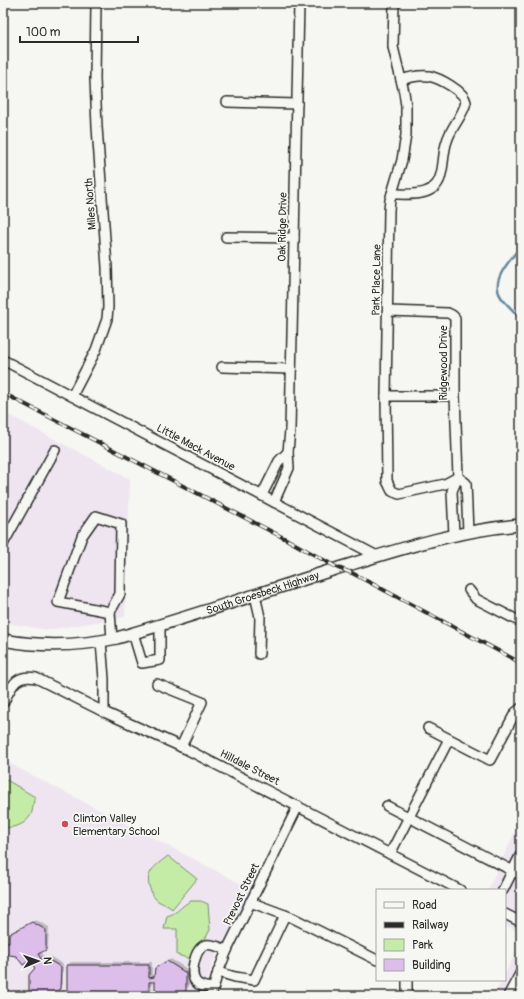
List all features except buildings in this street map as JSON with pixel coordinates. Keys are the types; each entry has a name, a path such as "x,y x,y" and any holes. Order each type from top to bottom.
{"main road":[{"name":"South Groesbeck Highway","path":"3,640 30,644 58,645 106,640 160,625 377,556 454,535 521,525"}],"street":[{"name":"Miles North","path":"72,396 96,350 107,319 108,307 107,266 96,120 96,3"},
{"name":"Oak Ridge Drive","path":"274,502 289,468 288,452 290,430 299,3"},
{"name":"Park Place Lane","path":"394,3 393,47 406,106 406,135 402,160 389,210 386,396 387,481 392,491 399,494 445,484 458,477"},
{"path":"392,194 424,193 434,188 441,175 447,139 466,102 464,96 458,90 429,76 413,76 401,80"},
{"path":"227,102 297,104"},
{"path":"226,237 294,238"},
{"name":"Ridgewood Drive","path":"388,311 448,312 452,315 455,321 454,396 458,477 452,491 454,535"},
{"name":"Little Mack Avenue","path":"3,360 377,556"},
{"path":"222,368 291,369"},
{"path":"386,396 454,396"},
{"path":"3,544 55,450"},
{"path":"262,495 279,461 288,452"},
{"name":"Ridgewood Drive","path":"458,477 466,483 468,532"},
{"path":"104,712 106,640 110,612 120,594 121,524 96,516 82,536 58,602 110,612"},
{"path":"469,590 476,599 521,622"},
{"path":"255,595 260,623 259,654"},
{"path":"133,633 142,663 160,660 160,625"},
{"name":"Hilldale Street","path":"3,703 17,680 24,677 36,678 104,712 181,747 458,889"},
{"path":"157,684 202,702 181,747"},
{"path":"428,728 490,760 515,713 521,708"},
{"path":"390,854 449,739"},
{"name":"Prevost Street","path":"212,992 227,950 298,806"},
{"path":"387,806 517,872"},
{"path":"503,889 517,872 521,854"},
{"path":"250,902 285,915 376,960"},
{"path":"506,914 521,922"},
{"path":"218,972 254,980 285,915"},
{"path":"212,992 195,982 192,972 196,958 200,949 205,945 211,945 227,950"},
{"path":"508,996 521,972"},
{"path":"407,981 407,996"}],"shaded area":[{"path":"3,412 130,479 125,617 48,630 3,622"},
{"name":"Clinton Valley Elementary School","path":"3,760 251,889 213,962 204,996 3,996"},
{"path":"521,819 521,933 506,926 506,889 488,889"},
{"path":"521,941 521,996 494,996 502,981 506,981 506,972"}],"green space":[{"path":"3,779 35,797 30,816 20,825 3,827"},
{"path":"168,856 197,879 172,909 155,898 151,892 148,879 152,870"},
{"path":"191,901 201,901 208,904 210,930 205,939 196,946 191,959 177,955 177,929 164,929 167,916 175,913"}],"waterway":[{"path":"521,245 503,270 498,283 498,290 501,297 517,314 521,321"}],"railway":[{"path":"3,393 286,539 338,568 352,573 521,663"}],"place":[{"name":"Clinton Valley Elementary School","path":"65,824"}]}
